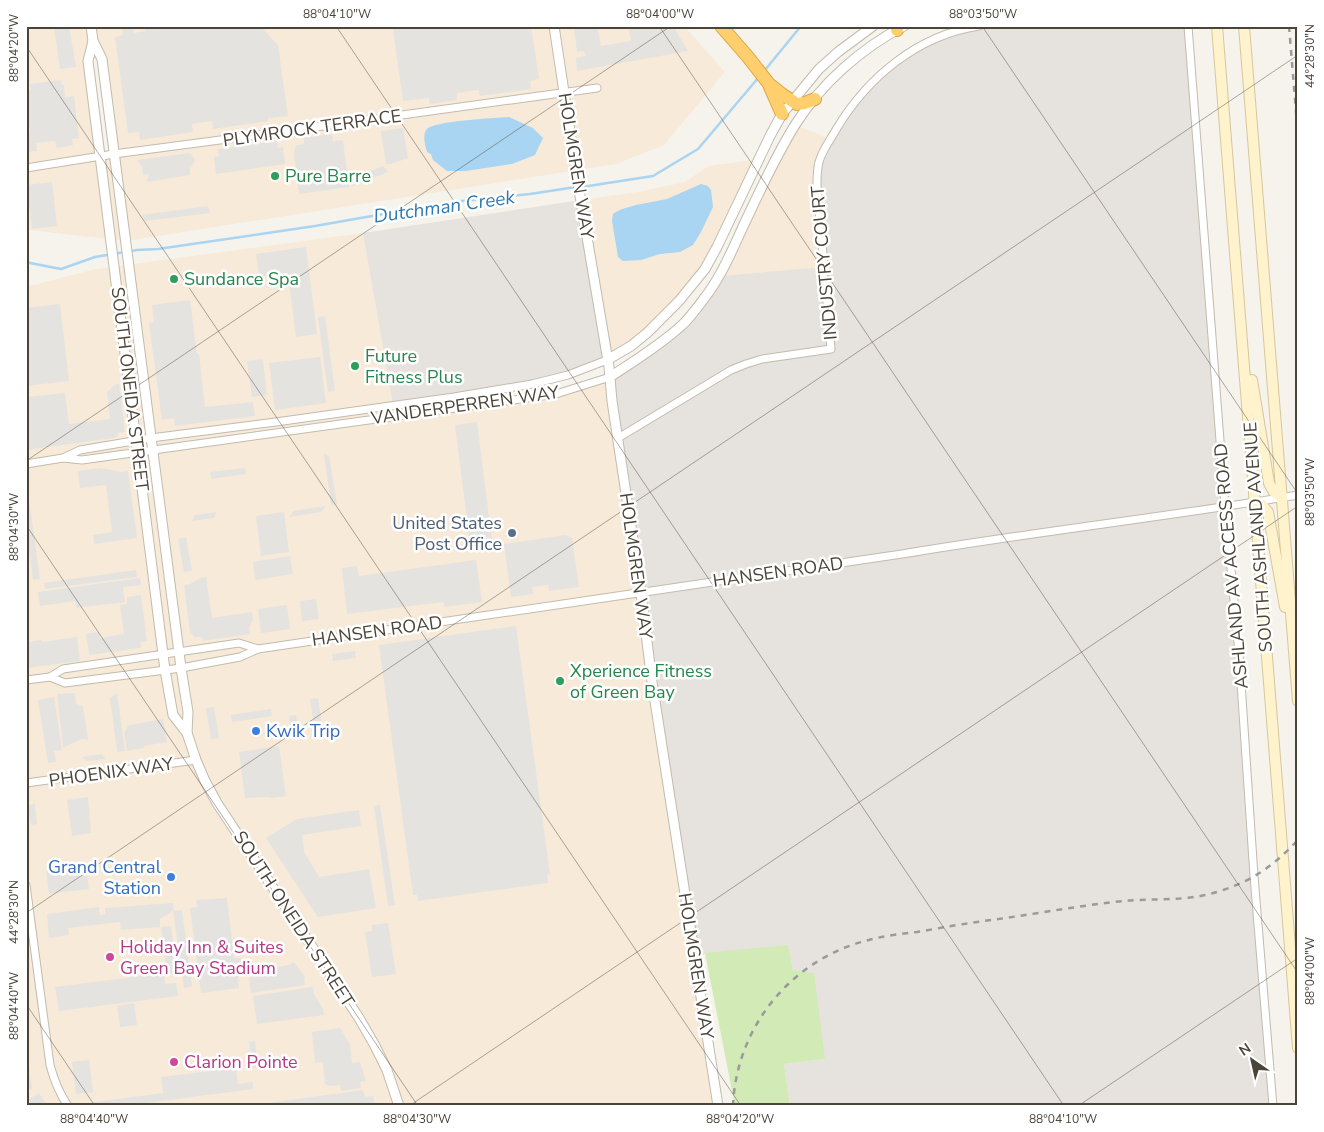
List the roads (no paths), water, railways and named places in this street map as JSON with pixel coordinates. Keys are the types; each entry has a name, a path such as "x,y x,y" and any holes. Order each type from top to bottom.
{"highway":[{"path":"721,26 769,84 792,102 801,104 815,99"},
{"path":"769,84 782,114"}],"main road":[{"name":"SOUTH ASHLAND AVENUE","path":"1217,26 1298,1048"},
{"name":"SOUTH ASHLAND AVENUE","path":"1244,26 1298,701"},
{"path":"1243,344 1269,483 1274,492 1282,497"},
{"path":"1254,501 1261,504 1268,512 1284,604 1292,622"}],"street":[{"name":"SOUTH ONEIDA STREET","path":"91,26 93,41 102,59 180,668 188,712 187,733"},
{"name":"HOLMGREN WAY","path":"554,26 610,377 642,593 652,682 718,1106"},
{"name":"VANDERPERREN WAY","path":"63,458 80,450 151,438 446,398 532,384 568,375 607,360 631,346 647,333 679,301 705,269 782,114 805,86 838,52 873,26"},
{"name":"INDUSTRY COURT","path":"618,438 731,370 762,360 831,349 817,185 817,171 823,153 851,106 879,75 914,50 932,40 979,26"},
{"name":"ASHLAND AV ACCESS ROAD","path":"1188,26 1225,505 1239,652 1254,876 1273,1106"},
{"name":"VANDERPERREN WAY","path":"26,464 63,458 81,460 556,394 610,377 682,326 720,276 763,185 796,125 831,80 866,50 899,27"},
{"name":"SOUTH ONEIDA STREET","path":"93,41 88,61 112,261 173,715 187,733 196,760 217,803 359,1018 387,1070 399,1106"},
{"name":"PLYMROCK TERRACE","path":"26,168 114,154 597,88"},
{"name":"HANSEN ROAD","path":"50,677 65,683 180,668 240,657 258,649 1298,495"},
{"name":"HANSEN ROAD","path":"26,680 50,677 63,669 239,643 258,649"},
{"name":"PHOENIX WAY","path":"26,784 196,760"},
{"path":"26,885 50,1063 56,1085 68,1106"}],"water":[{"path":"509,117 533,128 543,138 535,155 512,164 466,171 447,171 433,160 431,154 427,152 424,140 425,134 427,129 432,126 465,120"},
{"path":"701,184 708,186 711,190 713,207 693,245 680,252 660,254 641,260 623,261 618,257 612,221 613,214 636,205 667,199"}],"waterway":[{"name":"Dutchman Creek","path":"765,70 801,26"},
{"name":"Dutchman Creek","path":"582,187 653,176 698,149 759,77"},
{"name":"Dutchman Creek","path":"26,261 61,269 95,257 137,250 158,249 315,226 452,202 576,187"}],"railway":[{"path":"1289,26 1298,136"},
{"path":"733,1106 736,1077 744,1050 756,1025 772,1002 791,981 813,964 838,951 865,941 891,935 967,923 1105,903 1196,897 1232,887 1253,877 1271,865 1298,840"}],"place":[{"name":"Pure Barre","path":"275,176"},
{"name":"Sundance Spa","path":"174,279"},
{"name":"Future Fitness Plus","path":"355,366"},
{"name":"United States Post Office","path":"512,533"},
{"name":"Xperience Fitness of Green Bay","path":"560,681"},
{"name":"Kwik Trip","path":"256,731"},
{"name":"Grand Central Station","path":"171,877"},
{"name":"Holiday Inn & Suites Green Bay Stadium","path":"110,957"},
{"name":"Clarion Pointe","path":"174,1062"}]}
